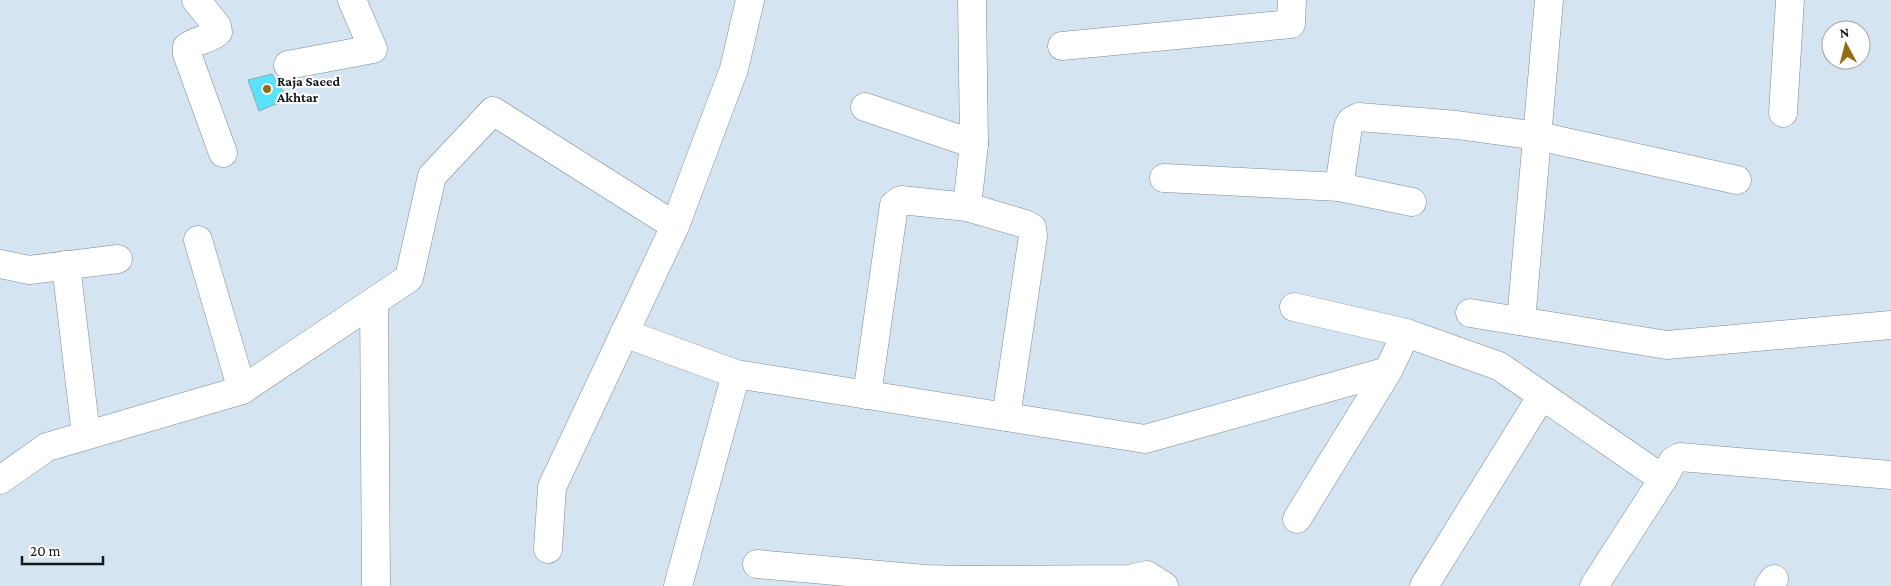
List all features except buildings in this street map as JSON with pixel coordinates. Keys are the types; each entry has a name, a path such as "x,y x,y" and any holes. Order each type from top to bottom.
{"street":[{"path":"196,0 217,26 218,32 214,36 191,44 187,47 187,54 223,153"},
{"path":"288,65 373,49 352,0"},
{"path":"548,549 552,488 675,226 734,69 750,0"},
{"path":"967,207 974,144 972,0"},
{"path":"1062,46 1291,24 1292,0"},
{"path":"1521,321 1550,0"},
{"path":"1783,113 1790,0"},
{"path":"865,107 974,144"},
{"path":"0,480 47,447 242,390 409,278 432,176 493,111 675,226"},
{"path":"1339,187 1350,121 1359,117 1457,125 1538,136 1737,180"},
{"path":"1164,178 1339,187 1412,202"},
{"path":"867,395 894,205 901,200 967,207 1025,224 1032,228 1033,236 1006,417"},
{"path":"198,240 242,390"},
{"path":"0,264 29,270 118,258"},
{"path":"66,265 86,436"},
{"path":"374,303 376,586"},
{"path":"1294,307 1406,333 1498,366 1663,479"},
{"path":"1470,313 1667,345 1891,325"},
{"path":"624,333 736,374 1145,439 1388,371"},
{"path":"1297,519 1388,371 1406,333"},
{"path":"678,586 736,374"},
{"path":"1424,586 1541,397"},
{"path":"1594,586 1673,461 1680,457 1891,475"},
{"path":"757,564 925,579 1130,579 1147,575 1164,586"}],"place":[{"name":"Raja Saeed Akhtar","path":"267,89"}]}
